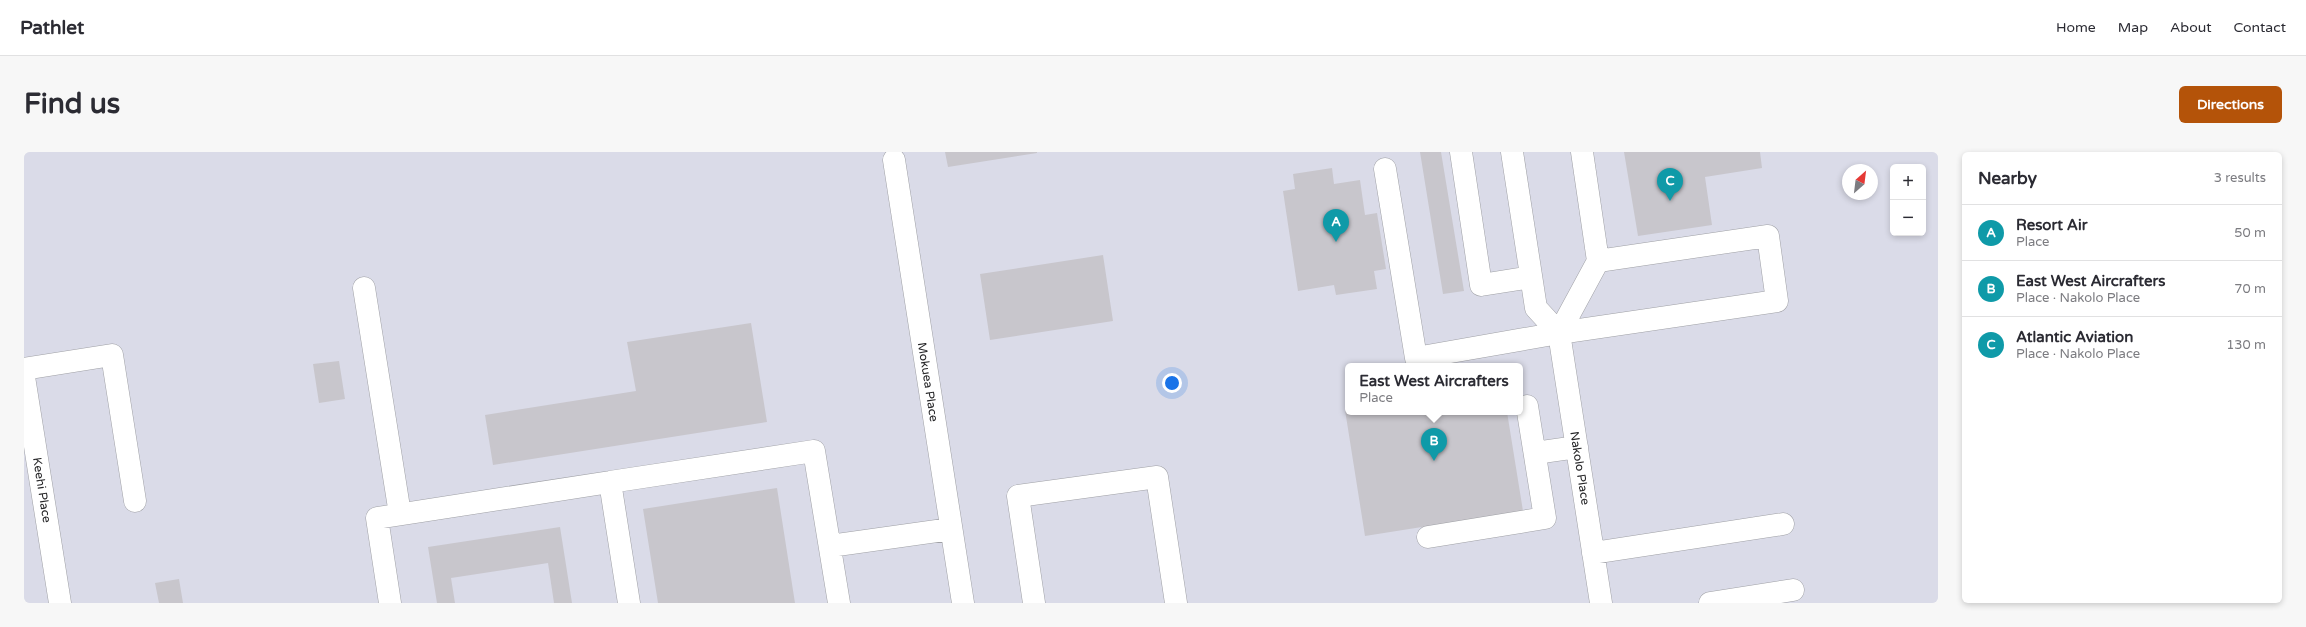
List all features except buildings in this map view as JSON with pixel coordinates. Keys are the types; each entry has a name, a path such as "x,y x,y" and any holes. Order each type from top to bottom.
{"street":[{"path":"1461,152 1481,285 1531,277"},
{"path":"1512,152 1536,308 1559,333"},
{"path":"1559,333 1598,261 1582,152"},
{"name":"Mokuea Place","path":"894,160 963,603"},
{"path":"1385,169 1416,358 1559,333 1777,301 1768,236 1598,261"},
{"path":"364,288 400,514"},
{"name":"Nakolo Place","path":"1559,333 1601,603"},
{"path":"24,369 112,355 135,501"},
{"name":"Keehi Place","path":"24,377 60,603"},
{"path":"1428,537 1545,518 1527,406"},
{"path":"1535,453 1577,447"},
{"path":"390,603 376,518 814,451 839,603"},
{"path":"1034,603 1018,496 1157,476 1176,603"},
{"path":"610,482 629,603"},
{"path":"1593,552 1783,524"},
{"path":"830,546 952,529"},
{"path":"1710,603 1793,590"}],"shaded area":[{"path":"24,152 1938,152 1938,603 24,603"}],"place":[{"name":"Atlantic Aviation","path":"1670,201"},
{"name":"Resort Air","path":"1336,242"},
{"name":"East West Aircrafters","path":"1434,461"}]}
